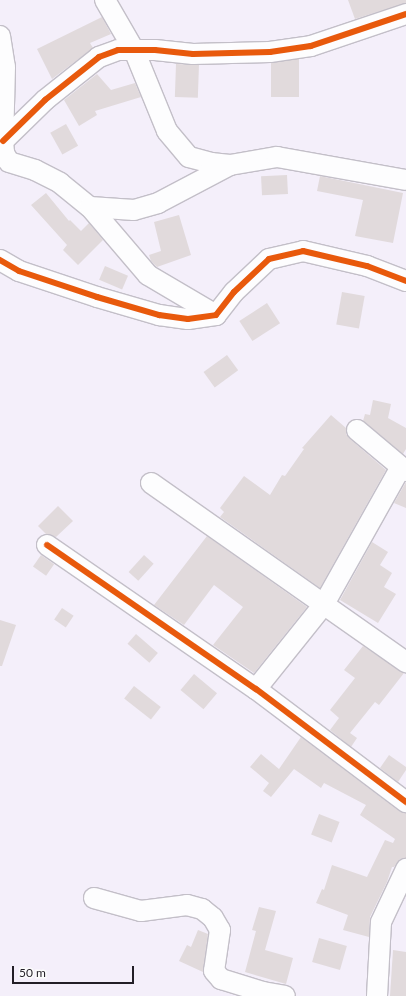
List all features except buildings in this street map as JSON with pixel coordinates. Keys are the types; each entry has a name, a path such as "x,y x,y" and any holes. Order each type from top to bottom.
{"street":[{"path":"105,0 134,50 167,131 189,157 211,163 230,165 277,157 406,180"},
{"path":"3,141 45,100 99,57 118,50 208,54 277,51 311,46 406,14"},
{"path":"0,36 6,67 3,141 4,153 9,162 35,170 60,182 90,207 148,275 216,314"},
{"path":"90,207 134,210 158,203 230,165"},
{"path":"0,260 19,271 97,297 159,315 188,319 216,314 234,292 269,259 303,252 366,266 406,281"},
{"path":"256,689 324,604 404,469 357,430"},
{"path":"151,483 406,662"},
{"path":"47,545 256,689 406,802"},
{"path":"377,996 381,922 406,869"},
{"path":"94,898 141,911 187,905 202,910 213,918 220,930 214,971 221,979 263,992 285,996"}],"cycle path":[{"path":"3,141 45,100 99,57 118,50 155,50 193,54 270,52 311,46 406,14"},
{"path":"0,260 19,271 97,297 159,315 188,319 216,315 234,292 269,259 303,251 367,266 406,281"},
{"path":"47,545 256,689 406,802"}]}
